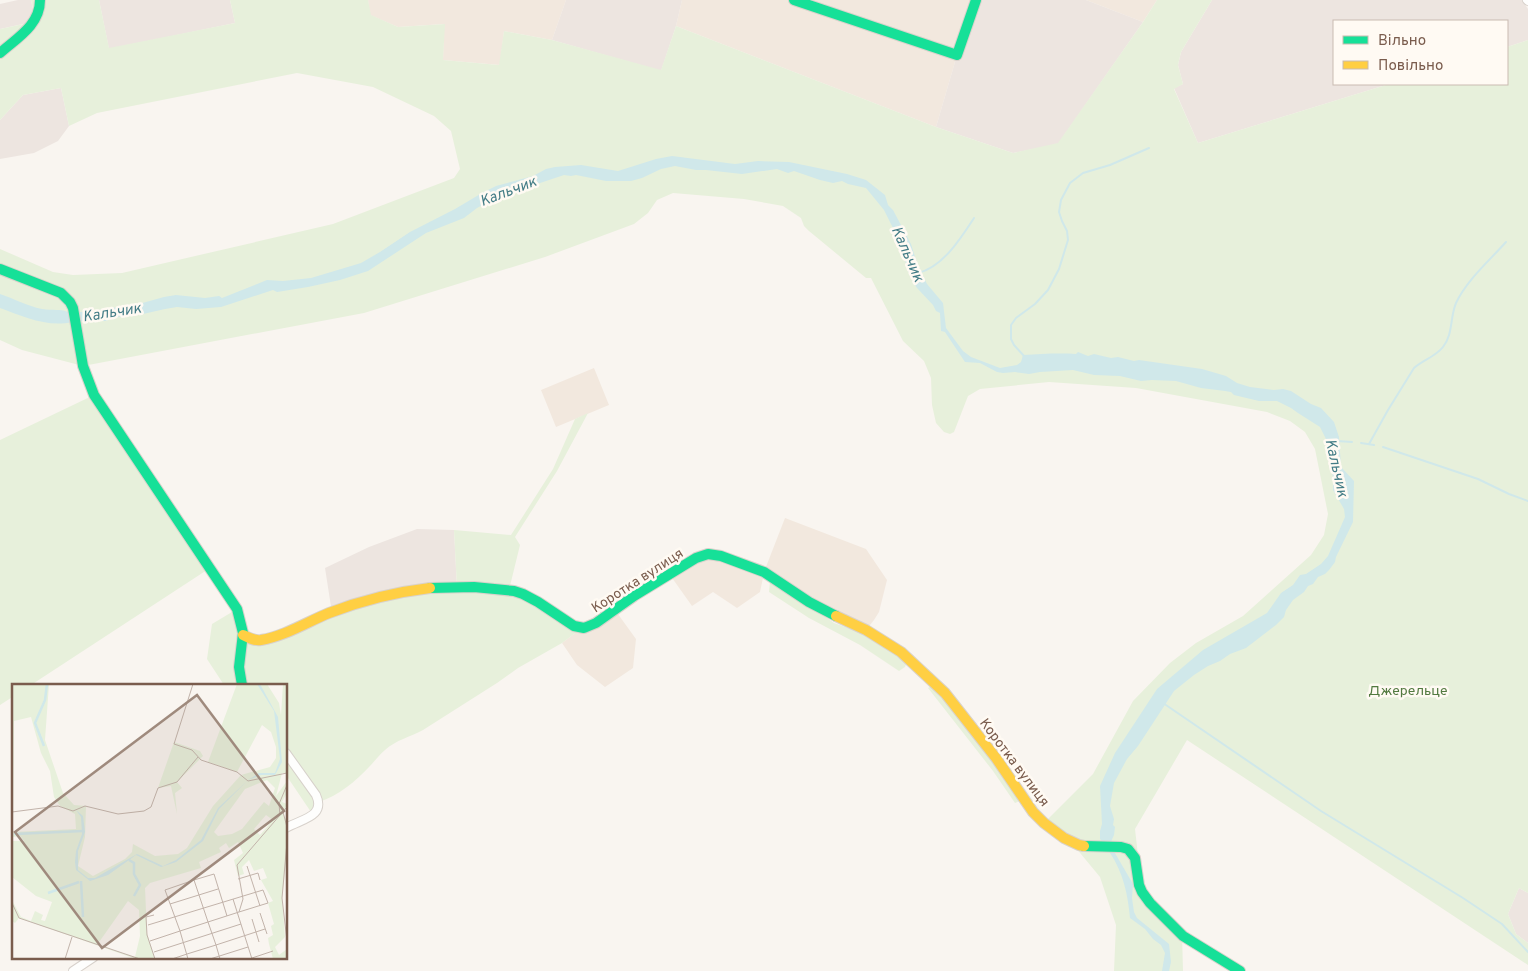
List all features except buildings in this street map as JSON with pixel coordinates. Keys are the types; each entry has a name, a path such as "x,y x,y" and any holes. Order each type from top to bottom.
{"street":[{"path":"0,52 35,23 40,14 40,0"},
{"path":"794,0 957,55 976,0"},
{"path":"0,269 61,293 70,302 73,308 83,366 94,395 237,609 244,635 239,664 242,684"},
{"name":"Коротка вулиця","path":"244,635 250,640 259,640 275,636 332,612 369,600 425,589 457,588 509,590 516,592 538,602 575,626 582,628 590,626 658,580 696,558 708,554 721,556 764,572 809,602 866,630 901,652 945,693 1044,823 1056,834 1071,842 1086,846 1125,848 1132,853 1135,858 1139,885 1142,892 1160,914 1183,936 1240,971"},
{"path":"288,756 319,802 318,810 313,815 288,827"},
{"path":"73,971 92,958"}],"shaded area":[{"path":"18,0 31,0 35,19 32,22 0,29 0,4"},
{"path":"99,0 230,0 235,23 109,49"},
{"path":"368,0 566,0 552,40 504,31 500,65 443,60 444,24 398,27 370,15"},
{"path":"566,0 682,0 676,26 661,71 552,40"},
{"path":"682,0 976,0 957,55 936,127 676,26"},
{"path":"976,0 1086,0 1143,22 1058,144 1013,153 936,127 957,55"},
{"path":"1086,0 1157,0 1143,22"},
{"path":"1212,0 1522,0 1528,9 1528,40 1508,47 1508,20 1333,20 1333,85 1386,85 1198,143 1174,88 1183,84 1178,65 1181,52"},
{"path":"61,88 69,126 58,141 34,153 0,159 0,120 23,95"},
{"path":"594,368 609,405 556,427 541,390"},
{"path":"785,518 866,549 887,580 879,612 866,630 764,573 760,592 737,608 713,592 692,606 670,575 708,554 764,572"},
{"path":"417,529 454,530 457,588 332,613 325,568 369,547"},
{"path":"615,610 636,639 633,668 605,687 577,665 562,643 582,628"},
{"path":"1519,888 1528,893 1528,943 1516,934 1508,914"}],"green space":[{"name":"Джерельце","path":"31,0 99,0 109,48 235,23 230,0 368,0 371,15 398,27 445,24 443,60 499,65 504,31 552,40 661,70 676,26 936,127 1013,153 1058,143 1157,0 1212,0 1181,52 1178,65 1183,84 1174,89 1198,143 1386,85 1508,85 1508,47 1528,40 1528,893 1519,888 1508,914 1516,934 1528,943 1528,965 1187,740 1135,829 1140,873 1144,888 1153,902 1182,933 1183,971 1114,971 1116,925 1100,877 1071,842 1044,823 1093,774 1133,701 1170,663 1196,643 1243,616 1311,555 1324,535 1328,514 1315,449 1305,432 1290,421 1267,412 1136,388 1049,382 980,389 968,396 954,432 950,434 944,432 936,423 932,405 931,378 924,361 903,341 871,278 866,278 809,231 804,226 801,218 783,206 744,199 673,193 657,200 648,213 634,224 545,257 364,313 83,366 22,350 0,340 0,249 53,272 73,275 122,273 333,224 454,178 460,169 451,131 434,116 373,87 297,73 97,113 69,126 61,88 23,95 0,120 0,29 33,22 35,19"},
{"path":"94,395 210,568 33,684 12,684 12,697 0,705 0,440"},
{"path":"588,413 557,471 515,537 520,545 509,590 582,628 562,643 518,668 423,730 389,747 352,783 340,792 319,802 313,815 288,778 288,684 223,684 207,659 212,624 237,609 250,640 369,600 457,588 454,530 511,535 553,469 575,419"},
{"path":"770,581 834,623 868,635 907,662 905,667 899,671 860,645 809,618 769,592"},
{"path":"935,684 1025,799 1015,803 993,771 928,688"}],"water":[{"name":"Кальчик","path":"672,156 735,164 758,161 789,162 847,174 866,180 885,195 888,205 893,210 911,244 918,266 927,284 943,303 946,328 963,351 971,357 1000,368 1017,365 1021,362 1023,355 1076,354 1078,352 1088,356 1094,354 1111,358 1118,357 1134,361 1139,360 1202,369 1226,376 1237,383 1250,387 1291,391 1321,408 1334,422 1339,437 1341,467 1354,481 1353,522 1335,562 1325,574 1318,577 1313,584 1308,586 1304,592 1293,600 1286,610 1284,617 1276,625 1246,648 1208,666 1174,691 1138,746 1127,759 1114,783 1110,806 1115,827 1110,844 1105,844 1100,839 1102,824 1100,786 1115,753 1157,689 1203,650 1267,613 1281,593 1293,585 1300,575 1306,574 1321,564 1328,556 1345,517 1344,509 1333,490 1333,477 1328,457 1327,441 1320,427 1277,401 1259,401 1234,395 1231,392 1201,388 1176,381 1141,381 1120,376 1094,375 1073,370 1029,374 1003,373 980,363 965,362 945,332 941,331 940,313 936,311 913,282 900,242 884,210 866,188 842,181 833,183 794,171 788,173 777,169 742,174 675,166 661,169 631,181 606,181 576,175 564,175 490,201 464,218 426,233 368,271 340,280 277,292 273,290 221,307 196,309 177,307 143,314 129,314 105,321 79,321 77,312 93,312 106,308 128,307 176,295 205,298 219,296 222,298 267,280 283,281 311,278 361,263 410,232 482,193 496,186 533,176 546,169 581,165 618,171"},
{"path":"0,294 37,308 67,311 70,313 72,322 44,322 26,318 0,308"},
{"path":"1112,848 1133,884 1132,898 1137,918 1169,944 1171,962 1169,971 1162,971 1165,953 1161,945 1145,929 1130,918 1124,884 1115,860 1110,853 1109,849"}],"waterway":[{"path":"1024,356 1011,339 1011,325 1016,318 1035,304 1048,290 1059,269 1068,240 1067,231 1059,212 1061,200 1070,183 1083,173 1110,165 1149,148"},
{"name":"Кальчик","path":"918,273 927,270 943,258 957,243 974,218"},
{"path":"1369,444 1414,368 1443,347 1450,331 1456,303 1466,286 1506,242"},
{"name":"Кальчик","path":"1337,441 1352,442"},
{"path":"1361,443 1374,445"},
{"path":"1383,447 1478,479 1528,501"},
{"path":"1163,703 1321,811 1502,924 1528,952"}],"traffic: fast":[{"path":"0,53 32,24 39,9 40,0"},
{"path":"794,0 957,55 976,0"},
{"path":"0,269 61,293 70,302 73,308 83,366 94,395 237,609 243,633 239,667 242,684"},
{"path":"430,588 474,587 514,591 538,602 574,626 584,628 596,623 634,596 696,558 708,554 721,556 764,572 809,602 836,616"},
{"path":"1084,846 1121,847 1128,849 1135,858 1139,885 1150,903 1183,936 1240,971"}],"traffic: slow":[{"path":"243,635 256,640 270,638 353,605 391,595 430,588"},
{"path":"836,616 866,630 901,652 945,693 996,758 1033,812 1064,838 1084,846"}]}
